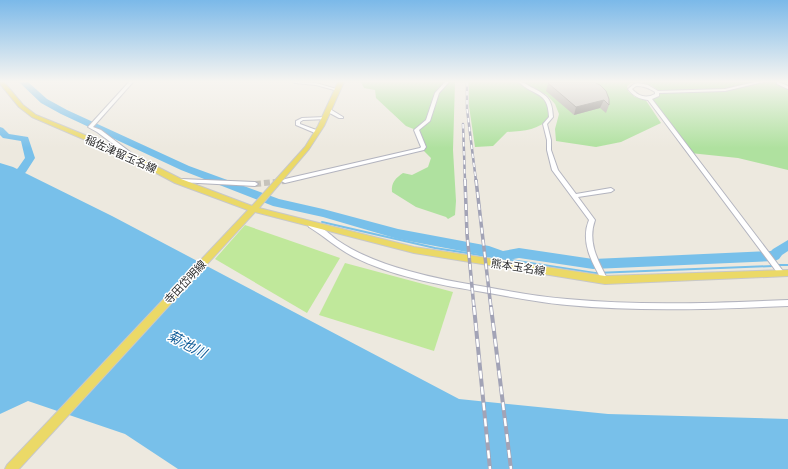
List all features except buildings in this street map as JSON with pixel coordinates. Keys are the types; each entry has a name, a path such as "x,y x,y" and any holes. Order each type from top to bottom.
{"main road":[{"name":"稲佐津留玉名線","path":"19,104 34,116 134,158 178,181 253,209"},
{"name":"寺田岱明線","path":"11,469 269,192 307,148 318,132 331,104"},
{"name":"熊本玉名線","path":"253,209 414,250 604,278 780,269"}],"street":[{"path":"111,104 90,127 99,131 134,158"},
{"path":"285,181 422,149 424,147 416,130 428,121 434,104"},
{"path":"549,104 551,108 551,117 544,124 548,134 551,159 555,170 592,220 589,225 590,242 595,261 604,278"},
{"path":"654,104 780,269"},
{"path":"328,110 341,117"},
{"path":"318,132 298,126 298,121 302,119 325,118"},
{"path":"178,181 255,184"},
{"path":"574,196 611,190"},
{"path":"311,225 326,234 343,248 370,261 444,282 513,295 567,302 612,304 704,306 788,302"}],"green space":[{"path":"382,104 454,104 453,150 456,201 455,215 448,219 416,207 392,192 393,183 398,177 403,173 412,175 428,167 431,158 422,149 416,130 406,126"},
{"path":"469,104 548,104 551,117 541,125 531,129 507,132 493,146 475,147"},
{"path":"555,104 648,104 661,123 621,142 596,147 556,141 555,129 559,114"},
{"path":"653,104 788,104 788,170 738,158 690,153"},
{"path":"245,225 340,258 307,313 215,259"},
{"path":"345,263 453,292 434,351 319,315"}],"water":[{"name":"菊池川","path":"0,163 13,167 112,216 459,399 608,414 788,419 788,469 178,469 125,434 28,401 0,414"}],"waterway":[{"path":"49,104 185,168 277,203 323,213 398,234 489,251 503,256 519,253 593,264 775,256 777,252 788,245"},
{"path":"0,130 6,136 25,139 30,158 22,170 0,191"},
{"path":"322,222 435,248 595,273 773,266"},
{"path":"778,265 788,265"}],"tunnel":[{"path":"255,184 285,181 281,181"}],"railway":[{"path":"467,104 476,181"},
{"path":"463,124 465,181"},
{"path":"465,180 467,234 474,308"},
{"path":"476,180 491,308"},
{"path":"474,307 490,469"},
{"path":"491,307 511,469"}]}
